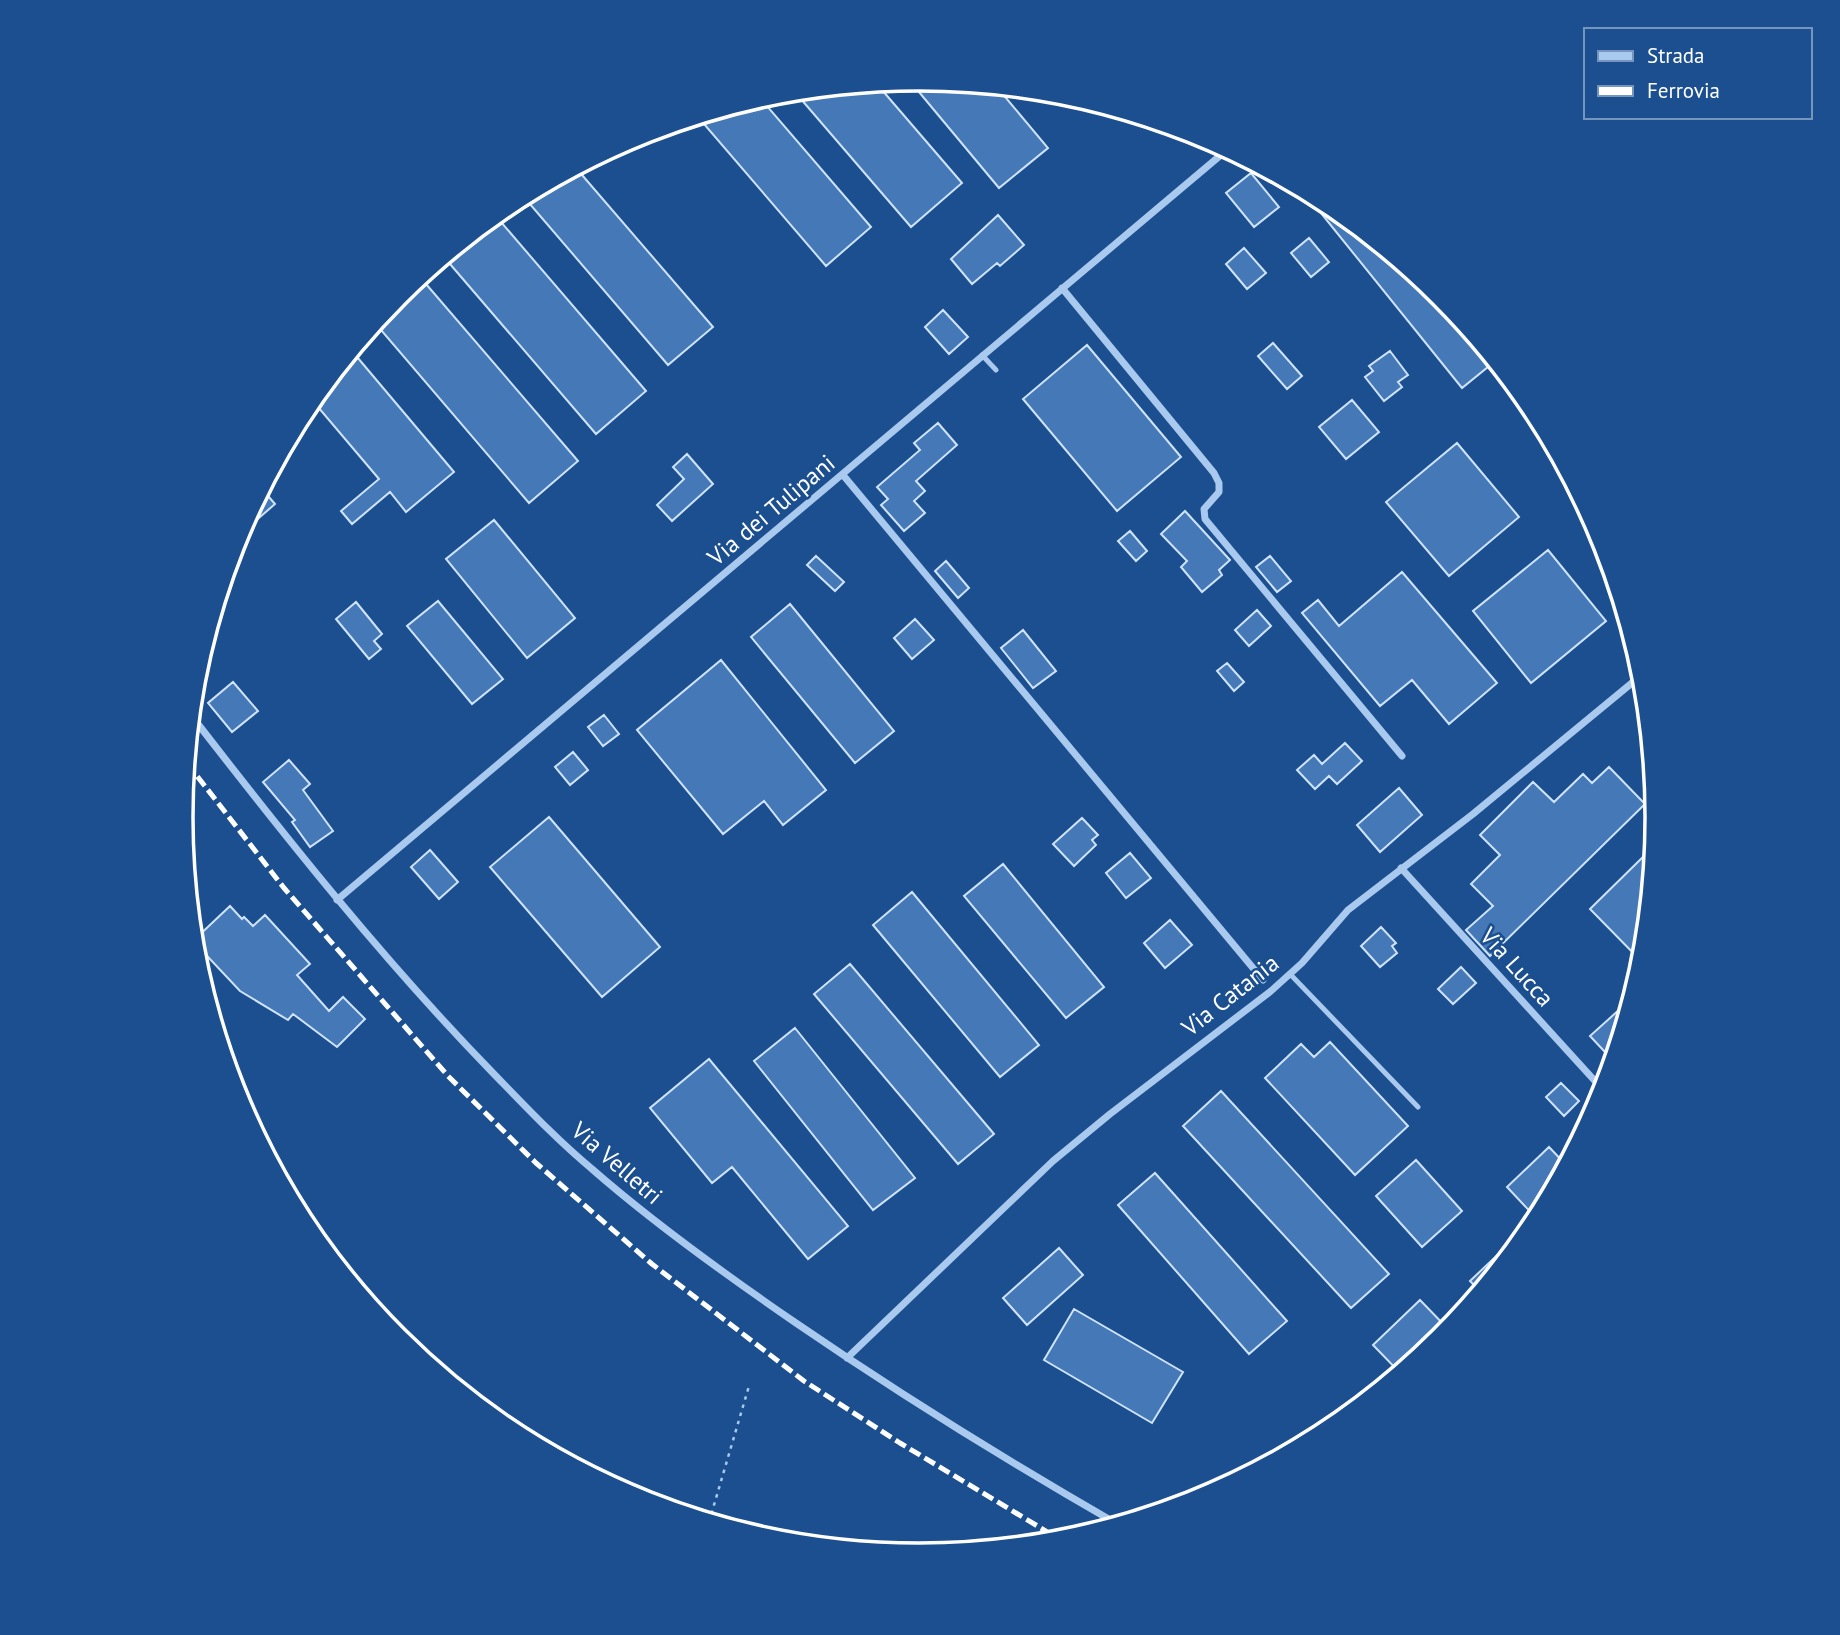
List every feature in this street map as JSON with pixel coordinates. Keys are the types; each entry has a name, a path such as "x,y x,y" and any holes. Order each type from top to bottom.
{"street":[{"name":"Via dei Tulipani","path":"337,900 1220,156"},
{"path":"1062,288 1214,473 1219,483 1219,492 1204,509 1205,519 1402,756"},
{"path":"843,475 1263,980"},
{"name":"Via Catania","path":"847,1358 1053,1161 1110,1114 1246,1011 1290,974 1341,917 1489,801 1634,681"},
{"name":"Via Velletri","path":"200,726 337,900 460,1039 590,1168 735,1281 847,1358 1014,1465 1108,1519"},
{"name":"Via Lucca","path":"1401,868 1596,1082"}],"lane":[{"path":"982,355 996,370"},
{"path":"1290,974 1418,1107"}],"path":[{"path":"712,1513 749,1385"}],"building":[{"path":"918,91 1004,96 1048,148 999,188"},
{"path":"884,92 962,183 911,227 802,101"},
{"path":"768,107 871,227 826,266 704,124"},
{"path":"1251,173 1279,207 1254,227 1226,193"},
{"path":"582,175 713,327 668,365 530,204"},
{"path":"1318,209 1399,271 1434,304 1489,366 1462,388"},
{"path":"998,215 1024,245 1000,266 997,263 972,284 951,259"},
{"path":"502,223 646,391 596,434 450,264"},
{"path":"1309,238 1329,262 1311,277 1291,253"},
{"path":"1244,248 1266,273 1247,289 1226,264"},
{"path":"427,285 578,461 529,503 381,330"},
{"path":"943,310 968,337 949,354 925,327"},
{"path":"1273,343 1302,376 1287,389 1258,356"},
{"path":"1087,345 1181,457 1117,511 1023,399"},
{"path":"1390,351 1408,375 1398,382 1402,387 1384,401 1365,377 1373,371 1369,366"},
{"path":"358,358 454,472 406,512 390,492 352,524 341,511 379,479 320,409"},
{"path":"1352,400 1379,432 1346,459 1319,427"},
{"path":"938,423 957,445 916,481 925,491 914,501 925,513 904,531 881,505 888,499 877,487 920,450 914,443"},
{"path":"1457,443 1519,517 1449,576 1386,502"},
{"path":"687,454 713,484 672,521 657,505 684,479 673,467"},
{"path":"268,496 275,504 258,519"},
{"path":"1185,511 1230,560 1219,570 1222,575 1202,592 1181,567 1187,561 1161,534"},
{"path":"494,520 575,618 527,658 446,559"},
{"path":"1130,531 1147,551 1136,561 1118,541"},
{"path":"1548,550 1606,621 1531,683 1473,611"},
{"path":"816,556 844,582 835,591 807,565"},
{"path":"1270,556 1291,581 1277,592 1256,567"},
{"path":"946,561 969,588 958,598 935,571"},
{"path":"1402,572 1497,683 1449,724 1412,680 1380,706 1302,613 1318,600 1339,626"},
{"path":"438,601 503,679 472,704 407,626"},
{"path":"356,602 382,634 374,641 381,649 369,659 336,619"},
{"path":"790,604 894,731 855,763 751,637"},
{"path":"1257,610 1271,626 1249,646 1235,630"},
{"path":"915,619 934,640 912,659 894,638"},
{"path":"1023,630 1056,671 1033,688 1001,648"},
{"path":"721,660 826,790 783,825 764,801 723,834 637,730"},
{"path":"1227,663 1244,682 1234,691 1217,671"},
{"path":"233,682 258,711 232,732 208,703"},
{"path":"604,715 619,734 603,746 588,727"},
{"path":"1345,743 1362,761 1337,784 1329,776 1315,789 1297,770 1314,755 1322,764"},
{"path":"573,752 588,770 570,785 555,767"},
{"path":"289,760 310,784 303,790 333,831 310,847 292,822 295,820 263,782"},
{"path":"1609,767 1645,804 1490,956 1466,930 1493,906 1471,884 1500,855 1480,835 1533,782 1554,802 1583,774 1592,783"},
{"path":"1399,788 1422,815 1380,852 1357,825"},
{"path":"549,817 660,947 602,997 490,867"},
{"path":"1082,818 1098,835 1092,840 1096,845 1074,866 1053,844"},
{"path":"430,850 458,882 439,899 411,867"},
{"path":"1130,853 1151,878 1126,898 1106,873"},
{"path":"1645,855 1645,855 1634,954 1590,909"},
{"path":"1003,864 1104,987 1066,1018 964,896"},
{"path":"912,892 1039,1045 1000,1077 873,925"},
{"path":"230,906 253,926 265,915 310,964 297,975 329,1011 343,997 365,1019 337,1047 293,1014 288,1020 240,991 206,955 203,932"},
{"path":"1170,920 1192,945 1165,968 1144,943"},
{"path":"1381,927 1396,943 1392,946 1397,953 1380,967 1361,946"},
{"path":"850,964 994,1134 958,1164 814,994"},
{"path":"1461,967 1476,983 1453,1004 1438,989"},
{"path":"1621,1010 1609,1048 1605,1052 1590,1036"},
{"path":"795,1028 915,1178 873,1210 754,1061"},
{"path":"1330,1042 1408,1126 1355,1175 1265,1078 1301,1044 1314,1057"},
{"path":"709,1059 848,1226 808,1259 732,1167 712,1183 650,1108"},
{"path":"1561,1083 1579,1101 1564,1116 1546,1097"},
{"path":"1221,1091 1389,1274 1351,1308 1183,1126"},
{"path":"1549,1147 1561,1159 1530,1211 1507,1187"},
{"path":"1416,1160 1462,1211 1422,1247 1376,1196"},
{"path":"1155,1173 1287,1321 1249,1354 1118,1205"},
{"path":"1059,1248 1083,1275 1027,1325 1003,1298"},
{"path":"1504,1248 1475,1286 1470,1281"},
{"path":"1420,1300 1442,1323 1395,1367 1373,1345"},
{"path":"1074,1309 1183,1372 1152,1423 1044,1360"}],"railway":[{"path":"195,773 284,888 448,1076 536,1163 652,1264 804,1381 1048,1532"}]}
